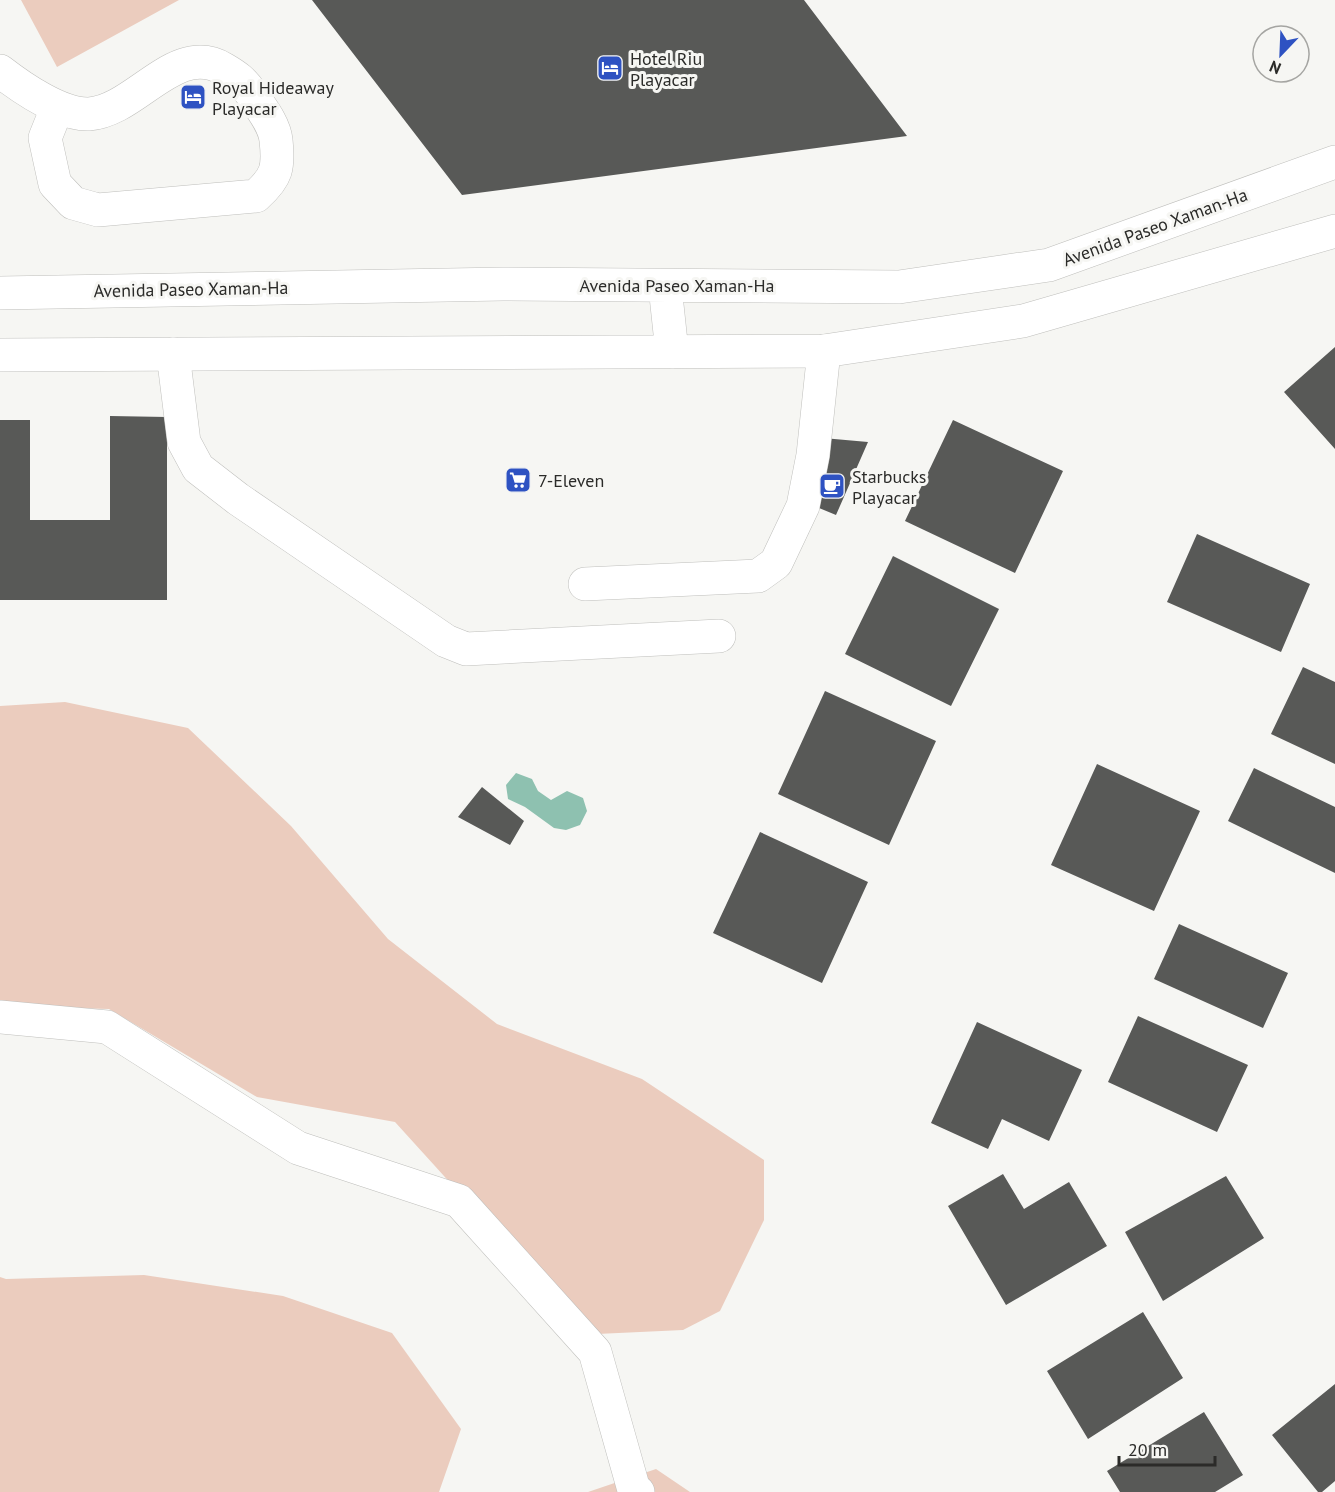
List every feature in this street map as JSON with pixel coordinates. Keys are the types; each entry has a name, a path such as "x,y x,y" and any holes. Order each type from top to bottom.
{"main road":[{"path":"0,71 57,108 89,114 114,106 181,65 213,62 243,80 275,130 278,161 271,182 256,196 98,210 73,203 55,184 45,138 57,108"},
{"name":"Avenida Paseo Xaman-Ha","path":"0,293 503,284 899,287 1049,265 1335,162"},
{"path":"0,355 824,351 1023,321 1335,231"},
{"path":"665,286 672,352"},
{"path":"585,584 758,576 776,563 803,506 813,455 824,351"},
{"path":"173,354 184,442 198,468 238,499 446,641 466,649 720,636"},
{"path":"0,1017 107,1027 298,1148 459,1202 595,1352 634,1490 638,1492"}],"shaded area":[{"path":"21,0 179,0 57,67"},
{"path":"65,702 188,728 291,826 388,939 497,1024 642,1079 764,1160 764,1220 720,1311 683,1330 597,1334 521,1261 395,1122 257,1097 109,1009 0,1006 0,706"},
{"path":"516,773 532,779 538,791 551,800 567,791 583,798 587,811 580,825 566,830 554,828 525,807 508,799 506,785"},
{"path":"144,1275 283,1296 392,1333 461,1429 439,1492 0,1492 0,1277 6,1279"},
{"path":"656,1469 690,1492 588,1492"}],"building":[{"name":"Hotel Riu Playacar","path":"312,0 804,0 907,136 462,195"},
{"path":"1335,347 1335,449 1284,392"},
{"path":"110,416 167,417 167,600 0,600 0,420 30,420 30,520 110,520"},
{"path":"953,420 1063,471 1015,573 905,521"},
{"name":"Starbucks Playacar","path":"823,438 868,442 836,515 807,503"},
{"path":"1197,534 1310,584 1281,652 1167,602"},
{"path":"893,556 999,609 951,706 845,654"},
{"path":"1303,667 1335,682 1335,764 1271,734"},
{"path":"825,691 936,741 889,845 778,794"},
{"path":"1097,764 1200,811 1154,911 1051,865"},
{"path":"1254,768 1335,807 1335,873 1228,821"},
{"path":"482,787 524,821 510,845 458,817"},
{"path":"760,832 868,882 822,983 713,933"},
{"path":"1179,924 1288,973 1263,1028 1154,979"},
{"path":"1138,1016 1248,1065 1217,1132 1108,1082"},
{"path":"977,1022 1082,1070 1049,1141 1002,1119 988,1149 931,1123"},
{"path":"1003,1174 1024,1209 1069,1182 1107,1246 1006,1305 948,1206"},
{"path":"1226,1176 1264,1238 1163,1301 1125,1232"},
{"path":"1143,1312 1183,1378 1088,1439 1047,1371"},
{"path":"1335,1384 1335,1481 1322,1492 1318,1492 1272,1435"},
{"path":"1204,1412 1243,1475 1215,1492 1120,1492 1107,1471"}],"place":[{"name":"Hotel Riu Playacar","path":"610,68"},
{"name":"Royal Hideaway Playacar","path":"193,97"},
{"name":"7-Eleven","path":"518,480"},
{"name":"Starbucks Playacar","path":"832,486"}]}
